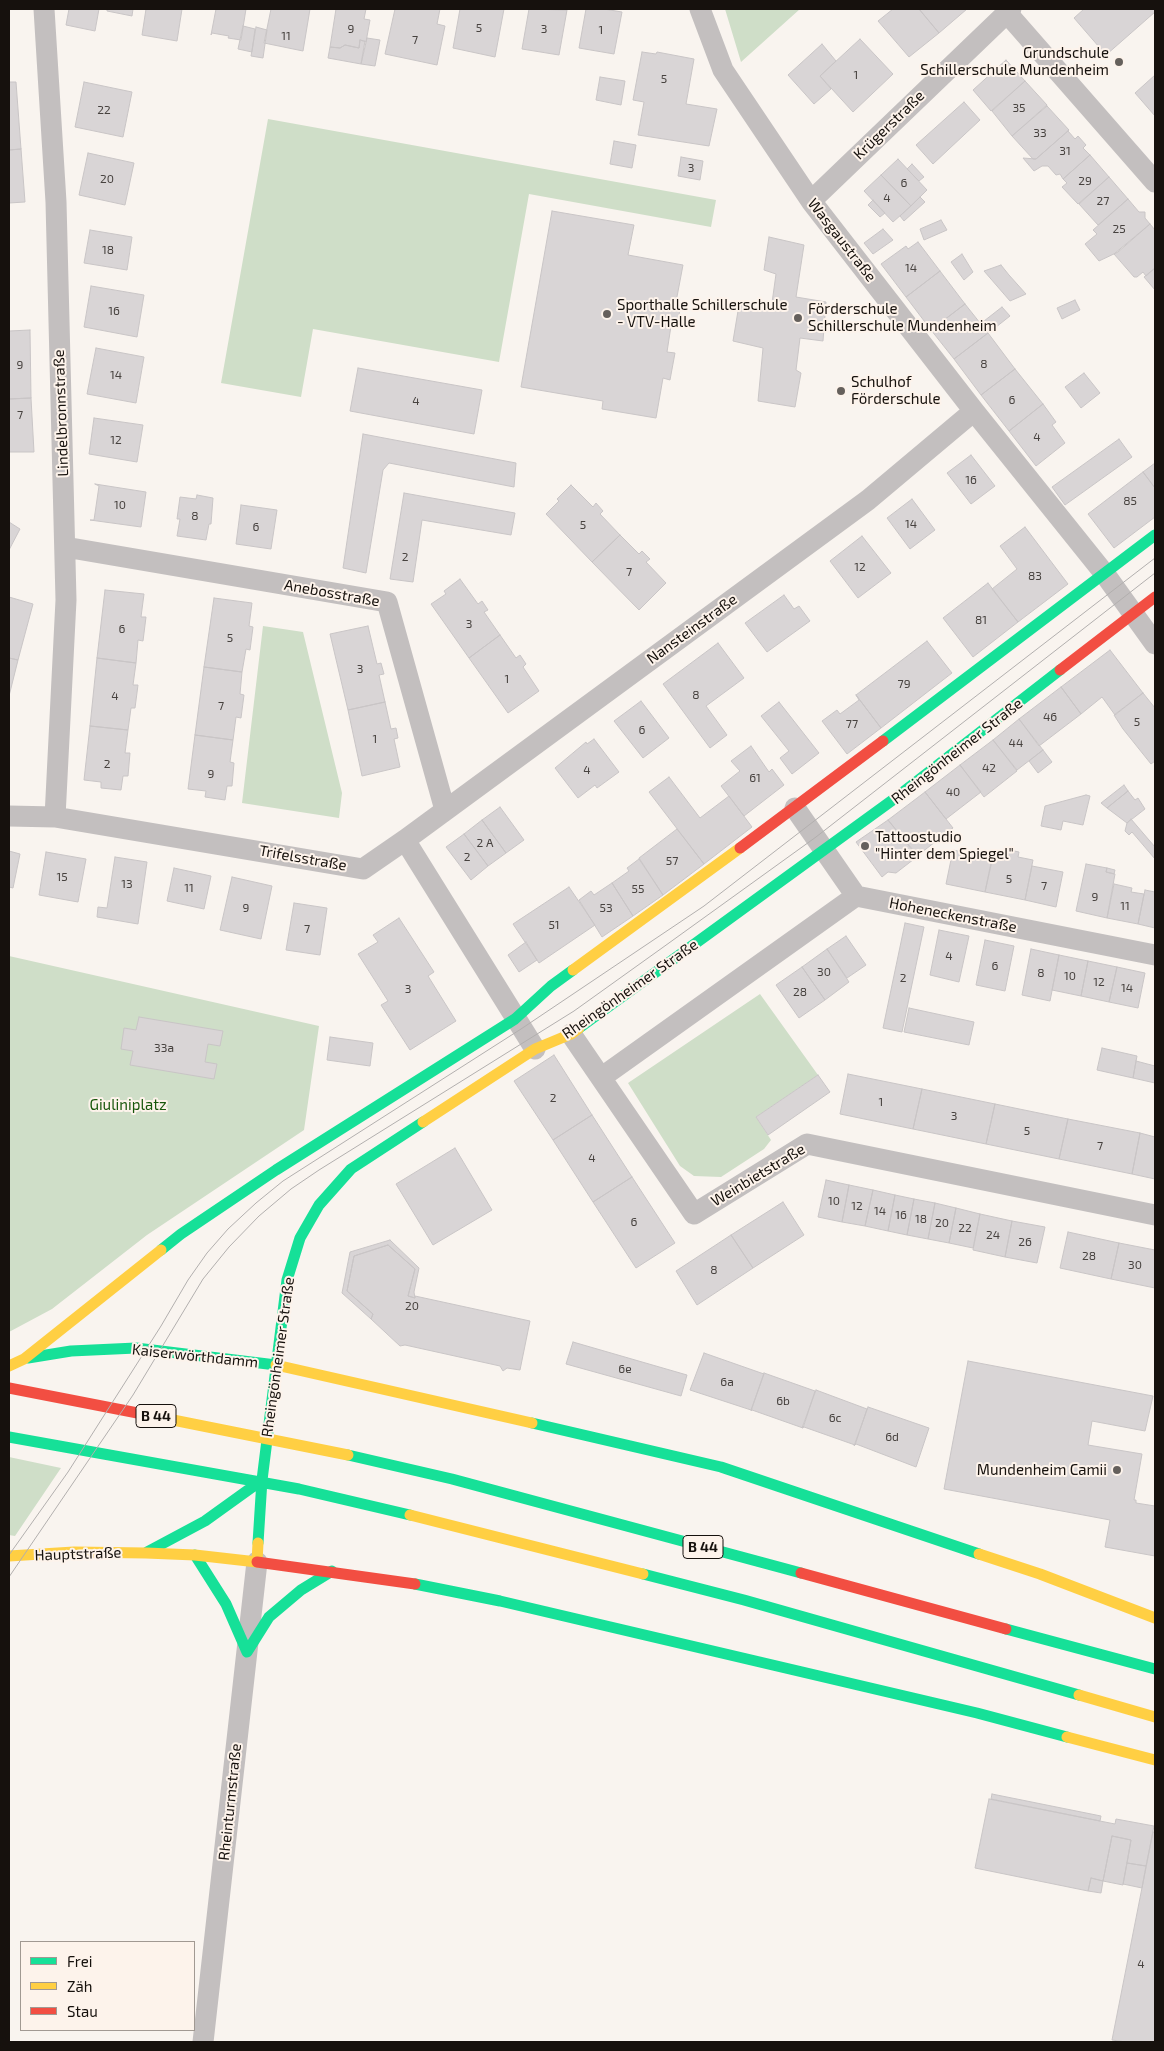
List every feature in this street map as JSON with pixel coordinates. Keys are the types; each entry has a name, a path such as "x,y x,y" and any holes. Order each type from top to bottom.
{"main road":[{"path":"9,1366 24,1359 181,1234 236,1196 515,1019 550,986 796,808 1155,535"},
{"name":"Rheingönheimer Straße","path":"257,1562 262,1480 287,1280 300,1238 319,1205 351,1169 535,1050 571,1034 902,793 1155,597"},
{"name":"Kaiserwörthdamm","path":"24,1359 71,1351 136,1348 310,1371 721,1467 1040,1574 1155,1618"},
{"name":"B 44","path":"9,1388 303,1445 452,1479 1155,1669"},
{"path":"9,1437 299,1489 445,1523 744,1600 1155,1716"},
{"path":"146,1552 204,1521 262,1480"},
{"name":"Hauptstraße","path":"9,1556 74,1552 146,1552"},
{"path":"146,1552 195,1555 396,1580 538,1610 958,1709 1155,1760"},
{"path":"195,1555 226,1604 247,1652"},
{"path":"247,1652 269,1617 301,1590 332,1571"}],"street":[{"name":"Lindelbronnstraße","path":"44,9 56,202 66,600 55,817"},
{"name":"Wasgaustraße","path":"700,9 723,70 811,201 974,411 1104,573 1155,644"},
{"name":"Krügerstraße","path":"811,201 1009,11"},
{"path":"1009,11 1155,182"},
{"name":"Nansteinstraße","path":"405,840 868,500 974,411"},
{"name":"Anebosstraße","path":"65,547 387,602 445,810"},
{"path":"602,1076 856,896 796,808"},
{"name":"Trifelsstraße","path":"9,816 55,817 363,869 405,840"},
{"path":"405,840 535,1050"},
{"name":"Hoheneckenstraße","path":"856,896 1155,955"},
{"name":"Weinbietstraße","path":"571,1034 602,1076 694,1214 807,1144 1155,1215"},
{"name":"Rheinturmstraße","path":"203,2042 257,1562"}],"green space":[{"path":"725,9 800,9 741,62"},
{"path":"268,119 716,200 711,227 529,194 499,362 313,329 301,397 221,383"},
{"path":"263,626 303,632 342,793 339,818 242,803"},
{"name":"Giuliniplatz","path":"9,956 319,1026 304,1130 147,1235 52,1309 9,1332"},
{"path":"760,994 818,1075 756,1117 771,1140 764,1149 721,1177 694,1176 680,1166 628,1083"},
{"path":"9,1457 61,1468 15,1536 9,1535"}],"building":[{"path":"69,9 99,9 95,31 66,25"},
{"path":"107,9 133,9 132,16 107,11"},
{"path":"146,9 182,9 177,41 142,35"},
{"path":"216,9 246,9 241,40 212,33 211,35"},
{"path":"271,9 310,9 303,51 264,43"},
{"path":"336,9 366,9 364,19 370,20 366,42 360,40 359,48 345,45 340,48 330,47"},
{"path":"395,9 440,9 437,24 445,26 437,65 385,54"},
{"path":"460,9 504,9 495,57 453,48"},
{"path":"529,9 567,10 559,55 522,49"},
{"path":"586,9 622,12 614,54 579,48"},
{"path":"893,9 919,9 939,33 909,57 878,21"},
{"path":"919,9 967,9 939,33"},
{"path":"1084,9 1155,9 1155,12 1106,55 1074,18"},
{"path":"243,26 255,29 252,52 238,49"},
{"path":"256,27 267,30 263,58 251,56"},
{"path":"367,38 380,40 375,66 361,64"},
{"path":"860,39 893,74 853,112 820,76"},
{"path":"360,40 365,41 361,64 328,58 330,47 340,48 345,45 359,48"},
{"path":"822,44 836,61 820,76 831,89 814,104 788,75"},
{"path":"642,52 656,54 657,52 694,59 686,104 717,109 709,146 638,135 644,102 633,100"},
{"path":"1006,60 1025,81 991,111 973,90"},
{"path":"1155,75 1155,116 1135,93"},
{"path":"600,77 625,81 621,105 596,100"},
{"path":"1025,81 1047,105 1012,136 992,111"},
{"path":"9,82 16,82 21,149 9,150"},
{"path":"84,82 132,92 123,137 75,127"},
{"path":"964,102 980,120 933,164 916,145"},
{"path":"1047,106 1069,130 1036,159 1033,159 1012,136"},
{"path":"1068,131 1075,139 1078,136 1086,145 1083,148 1090,155 1063,179 1060,174 1056,175 1048,166 1042,166 1034,171 1023,158 1036,159"},
{"path":"614,141 636,145 632,168 610,164"},
{"path":"21,149 25,202 9,203 9,150"},
{"path":"88,153 134,163 125,205 79,195"},
{"path":"1090,155 1109,177 1078,204 1062,187 1067,183 1063,179"},
{"path":"681,157 703,161 700,180 678,176"},
{"path":"898,159 927,190 911,206 881,175"},
{"path":"912,164 924,177 919,181 907,169"},
{"path":"881,175 911,206 893,222 864,191"},
{"path":"1109,177 1128,199 1098,225 1079,204"},
{"path":"920,197 925,202 904,221 900,216"},
{"path":"1128,199 1139,212 1145,212 1145,218 1150,224 1118,252 1099,261 1085,244 1097,234 1093,230"},
{"path":"873,200 885,213 880,217 868,205"},
{"name":"Sporthalle Schillerschule - VTV-Halle","path":"552,211 634,225 628,255 683,265 676,302 681,303 677,327 671,326 667,352 675,353 670,380 663,378 656,418 602,409 603,401 521,387"},
{"path":"941,220 947,230 924,240 920,229"},
{"path":"1150,224 1155,230 1155,268 1146,276 1143,272 1134,277 1114,254"},
{"path":"883,229 893,240 873,254 864,243"},
{"path":"90,230 132,237 127,270 84,263"},
{"path":"769,237 804,245 796,297 826,302 823,341 800,338 796,370 801,373 795,407 758,401 763,348 733,341 739,305 771,310 776,274 764,270"},
{"path":"918,242 940,271 906,297 881,264 906,246 908,249"},
{"path":"962,254 973,272 964,280 951,262"},
{"path":"1001,265 1026,294 1010,301 984,271"},
{"path":"1155,268 1155,290 1144,277"},
{"path":"940,271 965,304 931,330 906,297"},
{"path":"91,286 144,295 137,337 84,327"},
{"path":"1075,300 1080,310 1062,319 1057,308"},
{"path":"965,304 988,333 954,359 931,330"},
{"path":"1002,307 1010,316 991,331 984,321"},
{"path":"30,330 31,398 9,399 9,331"},
{"path":"988,333 1015,369 981,395 954,359"},
{"path":"96,348 144,357 136,403 87,394"},
{"path":"358,368 482,390 474,434 350,411"},
{"path":"1015,369 1043,404 1009,431 981,395"},
{"path":"1084,373 1100,393 1081,408 1065,387"},
{"path":"31,398 34,452 9,452 9,399"},
{"path":"1043,404 1056,422 1052,425 1065,443 1036,466 1009,431"},
{"path":"94,418 143,425 137,462 89,454"},
{"path":"363,434 516,463 514,487 389,463 383,470 366,573 343,568"},
{"path":"1119,439 1132,457 1065,505 1052,487"},
{"path":"971,455 995,486 971,504 947,473"},
{"path":"1155,463 1155,488 1143,472"},
{"path":"1143,472 1155,488 1155,517 1114,548 1088,514"},
{"path":"95,484 146,492 141,527 90,520 94,520 99,486"},
{"path":"571,485 593,507 596,503 603,511 600,514 620,535 592,562 546,514"},
{"path":"404,493 515,513 511,535 422,520 413,582 390,579"},
{"path":"197,495 213,498 211,524 209,524 206,540 177,536 180,519 177,519 180,497 196,499"},
{"path":"912,499 935,530 910,549 887,518"},
{"path":"241,505 277,510 271,549 236,544"},
{"path":"9,522 20,529 9,550"},
{"path":"1025,527 1068,584 1018,622 992,589 1017,569 1000,546"},
{"path":"620,535 639,554 642,551 650,559 646,562 666,583 639,610 592,562"},
{"path":"862,536 891,573 858,598 830,561"},
{"path":"460,579 478,604 482,601 488,610 484,612 500,635 469,658 431,604 446,594 444,591"},
{"path":"988,583 1018,622 973,657 943,618"},
{"path":"105,590 144,594 141,617 146,617 143,641 138,640 136,663 97,658"},
{"path":"784,595 794,609 799,606 810,621 767,652 745,623"},
{"path":"9,597 33,604 18,660 9,658"},
{"path":"214,598 252,603 249,626 253,627 250,650 246,649 242,672 204,667"},
{"path":"368,626 377,664 381,663 384,674 379,675 385,702 348,710 330,634"},
{"path":"500,635 516,658 520,655 526,664 523,667 539,691 508,713 469,658"},
{"path":"927,641 952,673 881,728 856,695"},
{"path":"718,643 744,678 706,706 727,735 710,748 663,684"},
{"path":"1110,650 1143,693 1115,715 1102,697 1081,714 1061,687"},
{"path":"9,658 18,660 9,696"},
{"path":"97,658 136,663 133,685 138,685 135,708 131,708 128,730 90,726"},
{"path":"204,667 242,672 240,694 244,695 241,718 236,717 233,740 195,735"},
{"path":"1061,687 1081,714 1039,746 1019,719"},
{"path":"1143,693 1155,708 1155,761 1151,764 1114,715"},
{"path":"856,695 881,728 847,754 822,721 837,710 840,714 859,700"},
{"path":"641,701 669,738 643,758 614,721"},
{"path":"385,702 391,729 396,728 398,738 394,739 400,767 362,776 348,710"},
{"path":"779,702 819,753 792,774 780,758 789,751 761,716"},
{"path":"1019,719 1043,750 1017,770 993,740"},
{"path":"90,726 128,730 125,753 130,753 128,776 123,776 121,790 101,788 101,782 84,780"},
{"path":"195,735 233,740 230,762 234,763 232,786 227,786 225,800 205,797 206,791 188,789"},
{"path":"594,739 619,772 597,788 595,785 578,798 555,768 586,742 587,744"},
{"path":"993,740 1017,771 984,797 960,765"},
{"path":"751,746 769,772 772,769 784,785 744,816 721,786 740,771 731,761"},
{"path":"1043,750 1052,762 1038,773 1029,761"},
{"path":"960,765 981,792 946,819 925,792"},
{"path":"669,777 700,818 729,796 752,827 704,864 649,792"},
{"path":"1124,785 1128,791 1107,808 1101,803"},
{"path":"1128,791 1135,800 1138,798 1145,809 1127,823 1107,808"},
{"path":"925,792 953,828 917,856 888,820"},
{"path":"1086,795 1090,796 1083,825 1063,821 1061,830 1041,826 1045,806"},
{"path":"500,807 524,840 506,853 482,820"},
{"path":"1131,819 1155,847 1155,859 1132,832 1129,835 1125,831 1127,823"},
{"path":"482,820 506,853 488,866 464,834"},
{"path":"888,820 918,856 896,873 888,872 882,877 856,842"},
{"path":"677,829 704,864 663,895 639,858"},
{"path":"464,834 488,866 471,880 446,847"},
{"path":"1005,849 1019,852 1018,857 1033,860 1025,900 985,892 994,852 1004,854"},
{"path":"953,850 992,858 985,892 946,884"},
{"path":"9,851 20,854 13,888 9,887"},
{"path":"46,852 86,859 78,902 39,895"},
{"path":"115,857 147,862 138,924 97,917 98,907 107,908"},
{"path":"639,859 663,895 633,916 612,883 629,871 627,868"},
{"path":"1086,864 1107,868 1106,872 1115,874 1107,918 1076,911"},
{"path":"1032,866 1063,872 1056,907 1025,900"},
{"path":"174,868 211,876 204,909 167,901"},
{"path":"1107,868 1115,870 1114,874 1106,872"},
{"path":"232,877 272,886 261,939 220,930"},
{"path":"612,883 633,916 602,937 579,900 591,891 594,895"},
{"path":"1114,884 1132,888 1131,892 1144,894 1138,924 1107,918"},
{"path":"569,887 595,925 539,963 513,924"},
{"path":"1145,890 1155,892 1155,928 1138,924"},
{"path":"294,903 327,908 320,955 286,950"},
{"path":"399,918 434,972 428,976 456,1021 410,1050 381,1005 388,1001 358,954 378,942 373,935"},
{"path":"905,923 924,927 902,1032 883,1028"},
{"path":"939,930 969,936 959,982 930,975"},
{"path":"846,936 866,965 847,978 827,949"},
{"path":"985,940 1014,946 1005,991 976,985"},
{"path":"526,942 537,960 519,972 508,955"},
{"path":"827,949 849,982 825,1000 802,967"},
{"path":"1031,949 1059,955 1050,1001 1022,995"},
{"path":"1059,955 1088,961 1081,996 1052,990"},
{"path":"1088,961 1117,967 1109,1002 1081,996"},
{"path":"802,967 825,1000 799,1018 776,985"},
{"path":"1117,967 1145,973 1138,1008 1109,1002"},
{"path":"909,1008 974,1022 969,1045 904,1032"},
{"path":"139,1017 223,1031 220,1046 208,1044 205,1062 217,1064 214,1079 130,1065 133,1051 121,1049 124,1028 136,1030"},
{"path":"330,1037 373,1043 370,1066 327,1060"},
{"path":"1102,1048 1137,1056 1133,1078 1097,1070"},
{"path":"554,1055 592,1115 553,1140 514,1081"},
{"path":"1136,1061 1155,1066 1155,1083 1133,1078"},
{"path":"848,1074 922,1089 913,1129 840,1114"},
{"path":"818,1075 830,1092 768,1135 756,1117"},
{"path":"922,1089 995,1104 986,1144 913,1129"},
{"path":"995,1104 1068,1119 1059,1159 986,1144"},
{"path":"592,1115 632,1177 593,1202 553,1140"},
{"path":"1068,1119 1140,1133 1132,1174 1059,1159"},
{"path":"1140,1133 1155,1137 1155,1179 1132,1174"},
{"path":"455,1148 492,1210 433,1245 396,1184"},
{"path":"632,1177 675,1243 636,1268 593,1202"},
{"path":"826,1180 849,1185 842,1222 818,1217"},
{"path":"849,1185 873,1190 865,1226 842,1222"},
{"path":"873,1190 895,1195 888,1231 865,1226"},
{"path":"895,1195 914,1199 907,1235 888,1231"},
{"path":"914,1199 935,1203 928,1239 907,1235"},
{"path":"783,1202 804,1235 753,1268 731,1235"},
{"path":"935,1203 956,1208 949,1243 928,1239"},
{"path":"956,1208 980,1214 973,1248 949,1243"},
{"path":"980,1214 1012,1221 1005,1257 973,1250"},
{"path":"1012,1221 1045,1227 1037,1263 1005,1257"},
{"path":"1068,1232 1119,1243 1111,1279 1060,1268"},
{"path":"731,1235 753,1268 697,1305 676,1271"},
{"path":"390,1240 419,1268 414,1292 415,1298 408,1296 415,1269 388,1245 354,1256 347,1291 373,1314 371,1319 342,1293 350,1252"},
{"path":"1119,1243 1155,1250 1155,1288 1111,1279"},
{"path":"388,1245 415,1269 408,1296 530,1321 520,1370 507,1368 503,1371 500,1366 405,1345 400,1346 371,1319 373,1314 347,1291 354,1256"},
{"path":"573,1342 687,1375 681,1396 566,1364"},
{"path":"704,1353 764,1374 751,1410 690,1390"},
{"path":"968,1361 1153,1396 1145,1431 1092,1421 1088,1445 1142,1454 1134,1500 1136,1500 1136,1503 1155,1506 1155,1556 1105,1547 1110,1520 944,1489"},
{"path":"764,1373 815,1391 803,1428 751,1411"},
{"path":"816,1390 867,1409 855,1445 804,1427 802,1428"},
{"path":"868,1407 929,1428 916,1467 856,1444 854,1446"},
{"path":"992,1794 1101,1816 1100,1821 991,1799"},
{"path":"989,1799 1115,1824 1116,1819 1154,1826 1146,1866 1127,1863 1131,1840 1112,1836 1103,1881 1091,1878 1088,1891 975,1868"},
{"path":"1153,1832 1155,1832 1155,2042 1112,2040"},
{"path":"1112,1836 1131,1840 1123,1885 1103,1881"},
{"path":"1127,1863 1146,1866 1142,1888 1123,1884"},
{"path":"1091,1878 1103,1881 1101,1893 1088,1891"}],"tram line":[{"path":"9,1555 68,1472 188,1280 207,1253 228,1229 256,1203 283,1181 521,1029 704,906 1155,558"},
{"path":"9,1577 133,1395 203,1279 229,1247 259,1216 291,1189 319,1170 574,1011 662,948 816,837 1155,573"}],"traffic: fast":[{"path":"883,741 1155,535"},
{"path":"579,1028 894,799 1060,670"},
{"path":"161,1250 181,1234 276,1170 515,1019 551,986 573,970"},
{"path":"258,1543 262,1480 287,1280 300,1238 319,1205 351,1169 423,1122"},
{"path":"28,1358 71,1351 136,1348 276,1365"},
{"path":"532,1423 721,1467 979,1554"},
{"path":"9,1437 299,1489 410,1515"},
{"path":"348,1455 452,1479 801,1573"},
{"path":"147,1552 205,1521 262,1480"},
{"path":"195,1555 226,1604 247,1652"},
{"path":"247,1652 269,1617 301,1590 332,1571"},
{"path":"643,1574 744,1600 1079,1695"},
{"path":"415,1584 500,1601 977,1713 1067,1737"},
{"path":"1006,1629 1155,1669"}],"traffic: slow":[{"path":"573,970 740,848"},
{"path":"423,1122 535,1049 571,1034 579,1028"},
{"path":"9,1366 24,1359 161,1250"},
{"path":"276,1365 532,1423"},
{"path":"153,1416 348,1455"},
{"path":"410,1515 643,1574"},
{"path":"9,1556 74,1552 146,1553 195,1555 257,1562 258,1543"},
{"path":"979,1554 1040,1574 1155,1618"},
{"path":"1079,1695 1155,1717"},
{"path":"1067,1737 1155,1760"}],"traffic: jam":[{"path":"1060,670 1155,597"},
{"path":"740,848 883,741"},
{"path":"9,1388 153,1416"},
{"path":"257,1562 415,1584"},
{"path":"801,1573 1006,1629"}],"place":[{"name":"Grundschule Schillerschule Mundenheim","path":"1119,62"},
{"name":"Sporthalle Schillerschule - VTV-Halle","path":"607,314"},
{"name":"Förderschule Schillerschule Mundenheim","path":"798,318"},
{"name":"Schulhof Förderschule","path":"841,391"},
{"name":"Tattoostudio \"Hinter dem Spiegel\"","path":"865,846"},
{"name":"Mundenheim Camii","path":"1117,1470"}]}
